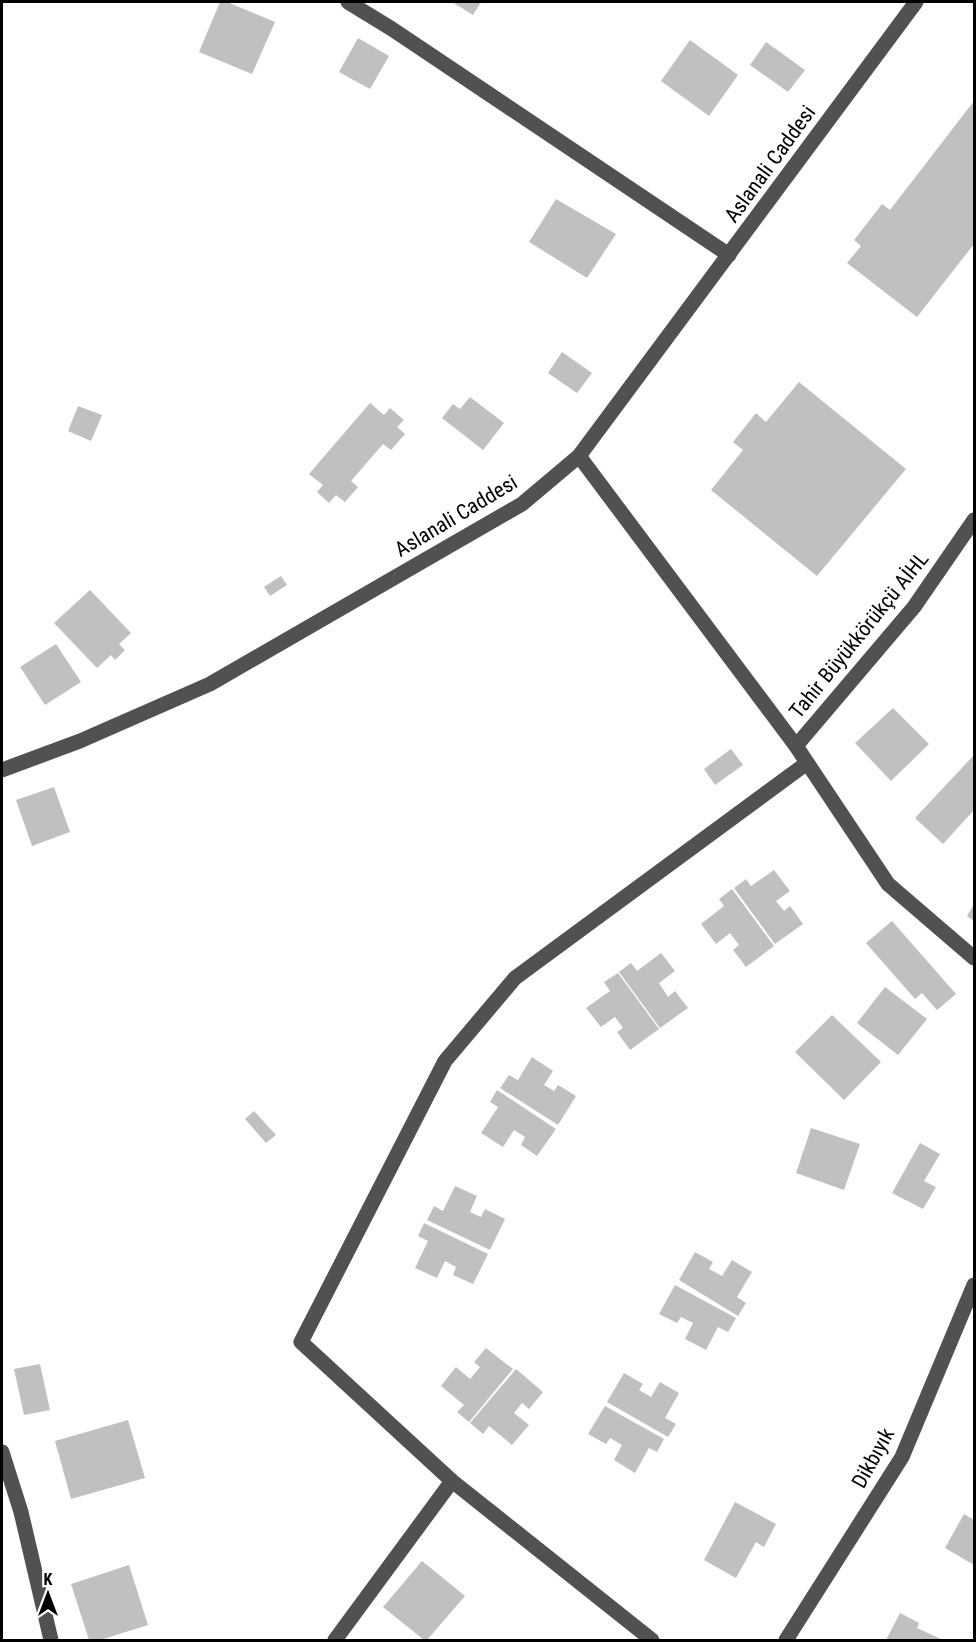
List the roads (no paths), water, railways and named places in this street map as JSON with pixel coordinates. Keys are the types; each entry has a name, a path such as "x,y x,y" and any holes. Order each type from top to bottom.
{"street":[{"path":"348,2 392,29 729,255"},
{"name":"Aslanali Caddesi","path":"2,770 80,741 210,684 522,504 579,456 916,2"},
{"path":"579,456 796,746 888,884 975,958"},
{"name":"Tahir Büyükkörükçü AİHL","path":"796,746 914,607 975,520"},
{"path":"652,1641 452,1481 302,1342 445,1061 515,978 807,763"},
{"name":"Dikbıyık","path":"786,1641 902,1458 975,1285"},
{"path":"2,1452 21,1512 51,1641"},
{"path":"334,1641 452,1481"}]}
